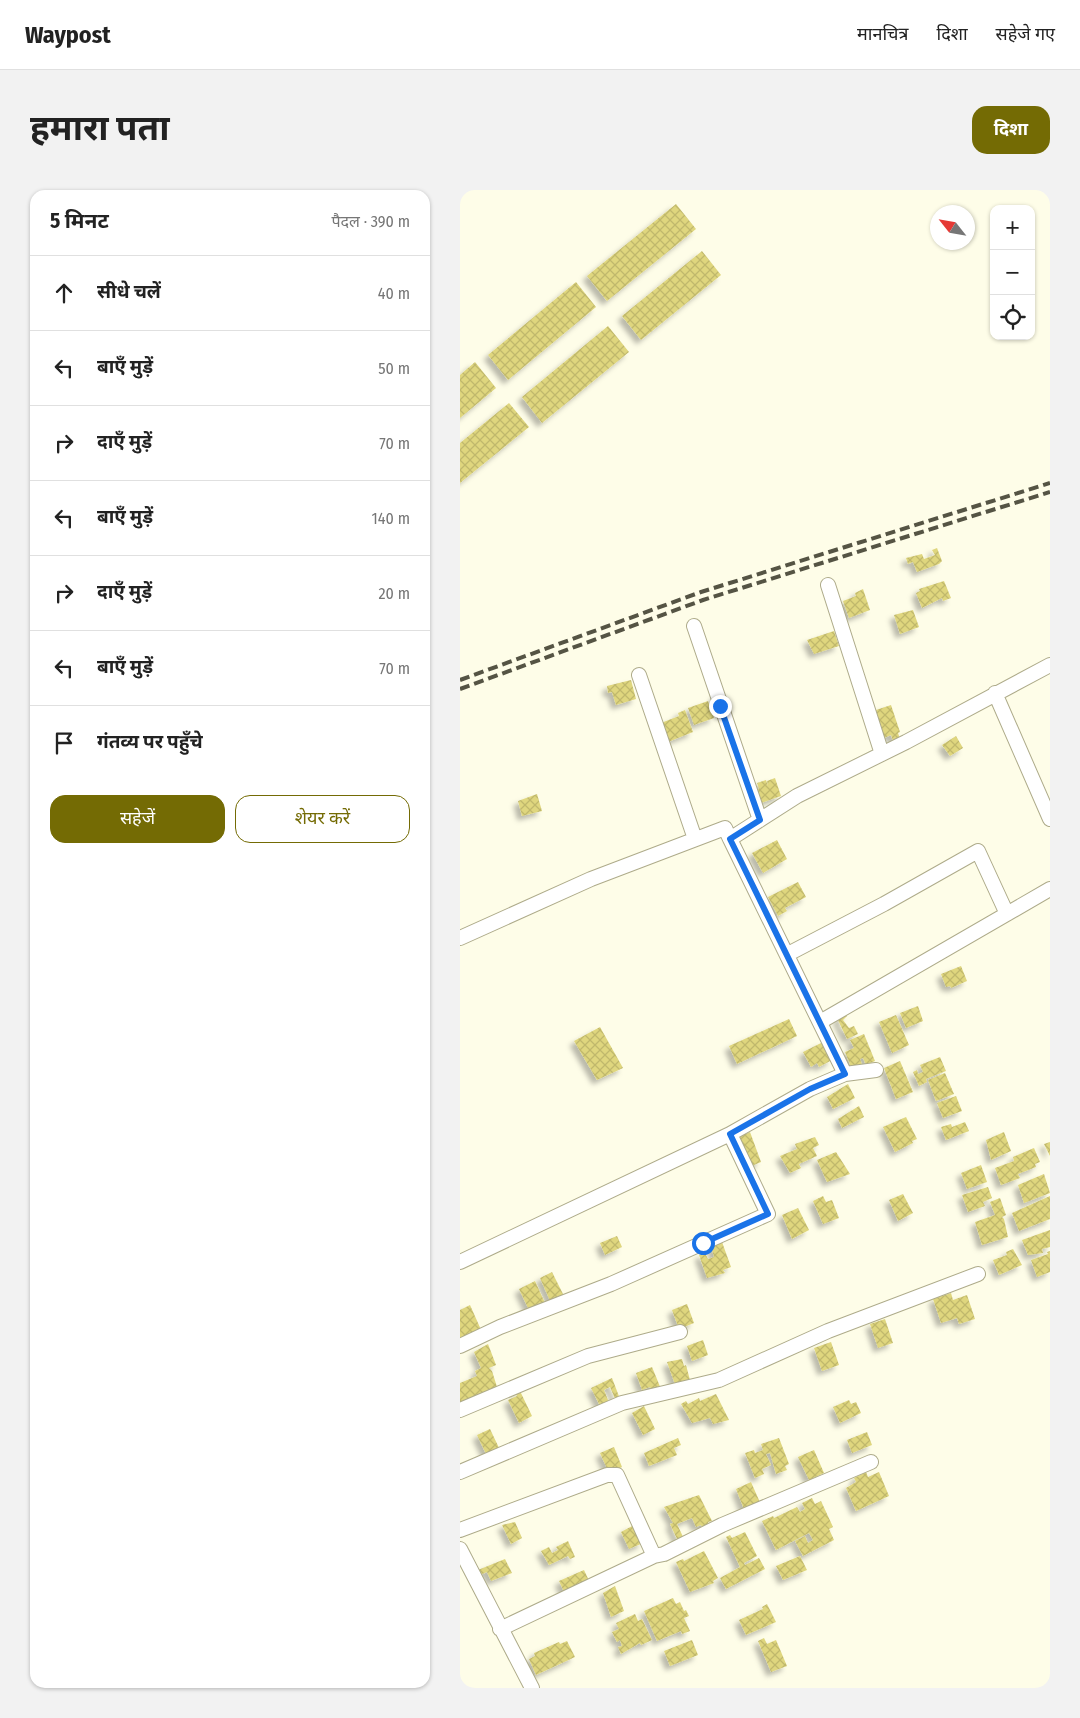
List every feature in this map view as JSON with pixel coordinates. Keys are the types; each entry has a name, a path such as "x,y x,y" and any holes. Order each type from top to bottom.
{"street":[{"path":"828,585 882,754"},
{"path":"694,626 760,820"},
{"path":"730,839 797,796 882,754 1050,665"},
{"path":"639,675 695,839"},
{"path":"995,693 1050,819"},
{"path":"460,938 591,879 726,828 845,1074"},
{"path":"788,954 884,904 978,851 1007,914"},
{"path":"820,1022 1050,889"},
{"path":"460,1262 730,1134 810,1089 845,1074 876,1070"},
{"path":"460,1346 500,1327 611,1284 768,1214 730,1134"},
{"path":"460,1472 622,1403 719,1380 828,1331 978,1274"},
{"path":"460,1410 588,1356 680,1332"},
{"path":"500,1629 654,1556 664,1554 722,1526 871,1462"},
{"path":"460,1530 607,1475 617,1475 654,1556"},
{"path":"462,1557 532,1688"}],"building":[{"path":"676,204 696,229 607,301 587,276"},
{"path":"702,251 721,275 641,340 622,316"},
{"path":"576,282 596,307 508,380 488,355"},
{"path":"608,326 629,352 542,423 522,397"},
{"path":"475,362 496,388 460,418 460,375"},
{"path":"509,403 529,427 460,483 460,443"},
{"path":"937,548 942,561 939,564 917,572 913,562 908,564 906,558 922,554 924,559 935,555 932,550"},
{"path":"944,581 951,598 943,601 942,598 922,608 916,593 920,591 919,589"},
{"path":"863,589 870,610 849,618 843,601 856,596 855,593"},
{"path":"913,610 919,627 900,634 894,615"},
{"path":"834,631 839,646 814,654 807,640"},
{"path":"631,680 636,699 616,705 612,692 608,693 607,686"},
{"path":"708,701 714,718 694,725 688,708"},
{"path":"891,705 900,732 898,733 900,739 893,741 891,735 884,738 876,710"},
{"path":"685,710 693,732 668,742 661,723 679,716 678,713"},
{"path":"956,736 963,748 950,756 942,745"},
{"path":"775,778 781,796 761,803 756,790 759,789 757,783 766,780 768,786 767,781"},
{"path":"537,794 542,811 522,816 518,801"},
{"path":"777,840 787,859 763,873 752,853"},
{"path":"798,882 806,897 785,908 787,911 778,916 768,897"},
{"path":"961,966 967,981 951,988 950,986 946,987 941,974"},
{"path":"918,1006 923,1021 906,1028 900,1013"},
{"path":"846,1013 847,1016 843,1020 849,1028 854,1026 858,1034 847,1039 837,1018"},
{"path":"896,1015 909,1045 892,1053 879,1022"},
{"path":"789,1019 797,1036 737,1064 729,1046"},
{"path":"600,1027 623,1068 597,1080 574,1041"},
{"path":"864,1034 875,1061 866,1065 863,1058 860,1059 863,1067 853,1072 845,1052 854,1048 850,1040"},
{"path":"823,1042 832,1060 819,1067 817,1063 811,1067 803,1052"},
{"path":"940,1057 946,1071 926,1079 927,1082 919,1086 913,1072 917,1070 918,1074 923,1072 920,1065"},
{"path":"900,1061 913,1092 896,1099 884,1068"},
{"path":"945,1073 954,1094 936,1101 928,1080"},
{"path":"848,1084 855,1098 833,1109 827,1097"},
{"path":"956,1096 962,1111 943,1118 937,1103"},
{"path":"859,1106 864,1117 842,1128 838,1119"},
{"path":"906,1117 917,1139 895,1152 883,1127"},
{"path":"965,1122 969,1131 946,1140 941,1127 951,1124 952,1127"},
{"path":"745,1131 746,1134 750,1132 761,1162 749,1167 738,1135"},
{"path":"1004,1132 1011,1151 991,1160 986,1140"},
{"path":"815,1137 819,1145 813,1148 817,1156 799,1164 801,1168 790,1173 780,1156 797,1149 795,1144"},
{"path":"1050,1142 1050,1156 1044,1144"},
{"path":"1034,1148 1040,1162 1035,1164 1036,1167 1018,1174 1020,1178 1001,1185 995,1168 1014,1161 1013,1157"},
{"path":"836,1152 850,1174 827,1182 817,1160"},
{"path":"981,1165 987,1182 967,1189 961,1173"},
{"path":"1044,1174 1050,1193 1024,1203 1018,1185"},
{"path":"988,1187 992,1198 983,1202 985,1206 968,1212 962,1195"},
{"path":"903,1194 913,1213 898,1221 889,1200"},
{"path":"823,1196 826,1202 832,1200 839,1218 823,1224 813,1201"},
{"path":"1050,1196 1050,1219 1019,1231 1012,1213"},
{"path":"1000,1198 1006,1215 1002,1217 1008,1237 982,1245 975,1222 995,1215 990,1202"},
{"path":"798,1208 809,1230 792,1239 782,1215"},
{"path":"1050,1230 1050,1247 1042,1249 1043,1253 1028,1255 1022,1240"},
{"path":"617,1236 622,1247 605,1255 600,1243"},
{"path":"722,1242 731,1267 723,1270 725,1273 707,1278 699,1255 705,1253 708,1259 714,1257 711,1246"},
{"path":"1013,1249 1022,1265 999,1275 993,1260 1007,1255 1006,1252"},
{"path":"1050,1251 1050,1272 1037,1277 1031,1260 1048,1254 1047,1252"},
{"path":"552,1272 564,1296 551,1303 540,1278"},
{"path":"535,1281 545,1303 529,1310 519,1289"},
{"path":"951,1293 953,1300 967,1295 975,1319 959,1324 957,1318 941,1323 933,1299"},
{"path":"687,1304 694,1323 679,1329 672,1310"},
{"path":"470,1305 482,1332 460,1338 460,1310"},
{"path":"885,1319 893,1343 878,1348 870,1324"},
{"path":"703,1340 708,1355 692,1361 687,1346"},
{"path":"831,1342 839,1365 822,1371 814,1348"},
{"path":"488,1344 496,1365 489,1368 492,1371 497,1387 460,1406 460,1383 477,1376 475,1371 481,1368 474,1352"},
{"path":"682,1359 684,1366 686,1365 691,1384 676,1387 667,1362"},
{"path":"652,1367 661,1389 652,1392 650,1387 642,1390 636,1373"},
{"path":"612,1378 620,1399 616,1401 610,1387 604,1390 610,1405 601,1408 591,1388"},
{"path":"520,1391 532,1416 519,1423 508,1400 517,1396 515,1393"},
{"path":"716,1394 729,1420 713,1424 710,1418 692,1423 681,1404 686,1401 688,1404 699,1398 700,1401"},
{"path":"849,1400 851,1404 856,1402 861,1413 840,1423 833,1407"},
{"path":"644,1406 655,1429 643,1435 632,1413"},
{"path":"490,1429 500,1450 487,1456 477,1435"},
{"path":"867,1432 872,1445 852,1453 847,1440"},
{"path":"678,1438 681,1445 674,1448 677,1455 649,1466 644,1453"},
{"path":"779,1438 789,1464 785,1466 787,1470 776,1474 770,1453 766,1454 771,1465 762,1469 764,1474 755,1478 745,1453 754,1450 755,1453 763,1450 761,1444"},
{"path":"614,1447 622,1467 609,1473 600,1453"},
{"path":"814,1450 824,1473 809,1480 798,1457"},
{"path":"866,1472 868,1477 879,1472 889,1496 856,1511 846,1488 856,1482 854,1478"},
{"path":"751,1482 762,1507 746,1514 736,1489"},
{"path":"699,1495 712,1521 708,1522 710,1527 703,1529 701,1525 696,1527 692,1518 677,1524 684,1539 678,1541 670,1524 673,1523 664,1507"},
{"path":"812,1498 815,1504 821,1501 833,1527 829,1529 834,1540 803,1556 795,1541 805,1536 808,1543 813,1540 809,1533 776,1550 762,1521 773,1516 774,1518 797,1507 800,1512 805,1509 802,1503"},
{"path":"515,1522 522,1538 511,1544 502,1525"},
{"path":"634,1525 643,1543 629,1549 621,1532"},
{"path":"745,1532 757,1556 744,1563 745,1565 759,1558 765,1569 726,1589 720,1578 740,1567 726,1537 730,1535 732,1538"},
{"path":"568,1541 575,1557 570,1559 568,1556 549,1565 541,1551 549,1547 552,1553 558,1550 556,1547"},
{"path":"704,1551 718,1578 713,1581 714,1583 690,1592 676,1562 683,1559 684,1561"},
{"path":"800,1556 807,1570 783,1580 776,1566"},
{"path":"505,1559 512,1573 491,1581 487,1572 480,1575 478,1570"},
{"path":"584,1570 591,1585 566,1596 559,1581"},
{"path":"615,1586 624,1611 611,1617 603,1593"},
{"path":"673,1598 676,1604 680,1602 684,1611 686,1610 689,1616 684,1618 690,1631 682,1634 681,1631 657,1641 644,1611"},
{"path":"767,1604 776,1622 746,1635 739,1620 763,1609 762,1607"},
{"path":"635,1614 638,1621 642,1619 652,1640 641,1645 640,1643 621,1654 618,1647 622,1646 620,1640 617,1642 612,1632 619,1629 616,1623"},
{"path":"764,1638 767,1644 776,1640 787,1666 771,1672 758,1641"},
{"path":"692,1640 698,1655 670,1666 664,1651"},
{"path":"567,1641 575,1657 536,1675 529,1659 535,1656 534,1653 559,1642 560,1644"}],"railway":[{"path":"460,680 701,592 1050,483"},
{"path":"460,689 703,600 1050,492"}],"route":[{"path":"703,1243 768,1214 730,1134 810,1089 845,1074 788,954 730,839 760,820 720,706"}]}
